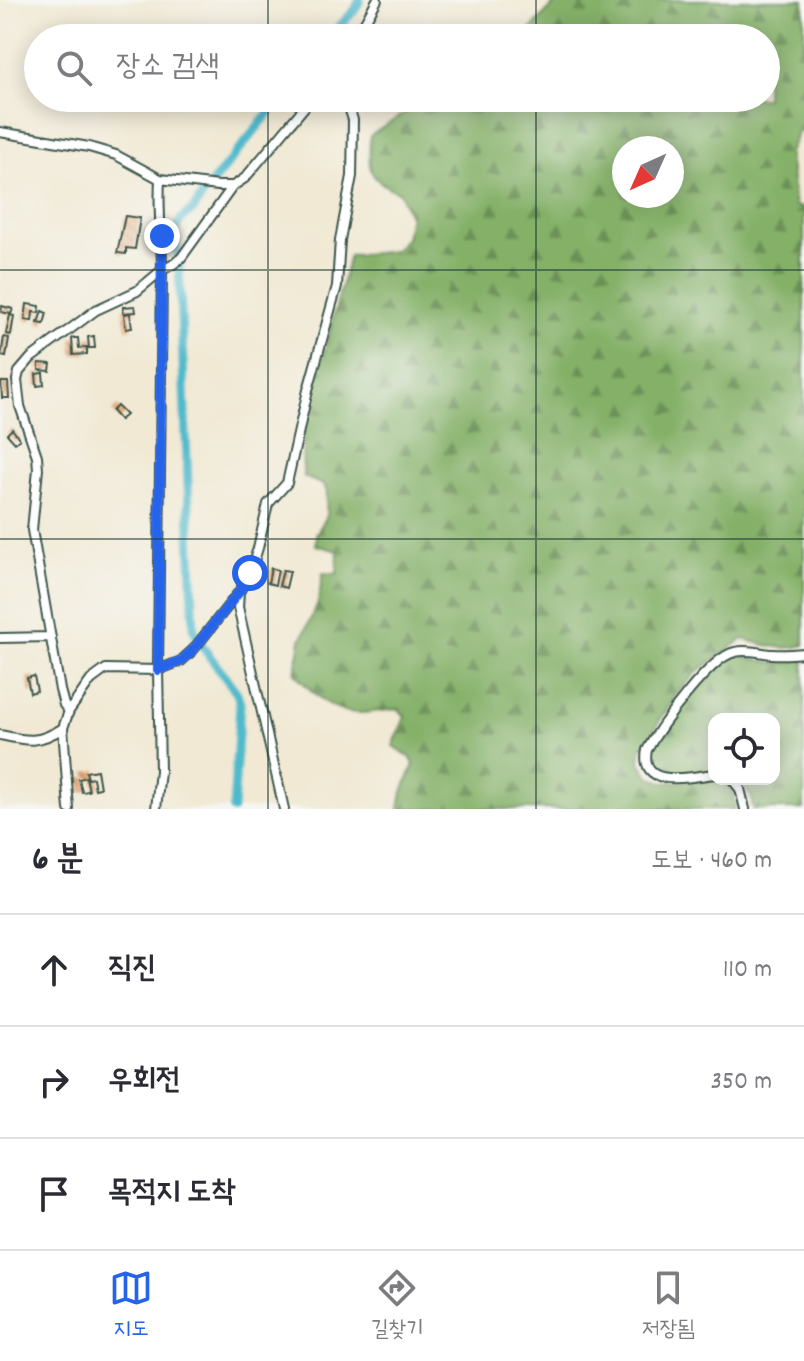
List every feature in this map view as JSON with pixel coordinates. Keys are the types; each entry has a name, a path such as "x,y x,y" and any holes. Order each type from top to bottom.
{"street":[{"path":"364,24 377,0"},
{"path":"69,711 60,690 32,530 37,456 20,406 19,372 31,358 96,310 137,291 181,258 233,186 245,178 300,112"},
{"path":"69,809 63,728 69,711 91,680 106,669 158,670 181,661 193,650 239,592 250,573 268,504 287,483 308,390 337,286 340,240 352,176 350,112"},
{"path":"0,132 103,151 160,179 233,186"},
{"path":"156,809 160,771 160,179"},
{"path":"239,592 238,607 284,809"},
{"path":"0,638 51,637"},
{"path":"708,774 665,778 656,775 645,761 647,750 688,691 719,659 733,652 773,655 804,653"},
{"path":"0,735 32,741 63,728"},
{"path":"737,785 745,809"}],"green space":[{"path":"558,0 804,0 804,130 798,132 789,153 795,206 804,208 804,645 781,647 743,639 698,671 679,691 642,748 640,762 649,776 664,783 708,779 708,785 727,785 733,791 735,809 399,809 414,764 410,757 393,746 405,717 399,709 360,713 341,710 315,694 295,673 301,640 318,603 323,573 337,574 338,551 316,545 316,534 326,518 327,492 324,485 304,477 304,435 310,407 349,256 394,251 406,238 410,217 400,193 375,177 369,158 370,136 406,112 780,112 780,24 536,24"},
{"path":"739,655 780,663 804,659 804,809 753,809 751,796 743,785 780,785 780,713 708,713 708,769 673,775 665,774 652,765 650,756 653,745 690,696 727,660"}],"building":[{"path":"125,216 140,218 135,249 126,248 126,254 117,253"},
{"path":"27,304 40,306 39,313 33,312 32,321 25,320"},
{"path":"2,306 13,309 11,314 1,312"},
{"path":"135,306 136,312 123,313 123,307"},
{"path":"42,311 47,313 44,324 38,323"},
{"path":"130,313 132,328 126,329 124,314"},
{"path":"10,315 14,316 11,335 6,334"},
{"path":"94,336 95,348 89,348 88,337"},
{"path":"4,337 9,338 6,357 1,356"},
{"path":"72,338 78,338 79,348 87,347 87,354 73,355"},
{"path":"39,363 51,364 50,371 39,370"},
{"path":"43,373 44,385 37,386 36,374"},
{"path":"1,382 8,382 9,398 2,398"},
{"path":"117,406 126,415 120,420 112,411"},
{"path":"12,429 20,439 15,443 7,434"},
{"path":"271,568 278,570 275,585 268,583"},
{"path":"283,570 290,571 286,588 279,586"},
{"path":"34,676 37,691 30,693 27,678"},
{"path":"97,770 100,788 95,789 93,778 88,779 86,772"},
{"path":"86,777 89,791 82,792 79,779"}],"waterway":[{"path":"342,24 360,0"},
{"path":"233,809 240,704 237,693 194,630 179,266 175,234 182,218 193,210 270,112"}],"route":[{"path":"162,236 158,670 181,661 193,650 239,592 250,573"}]}
